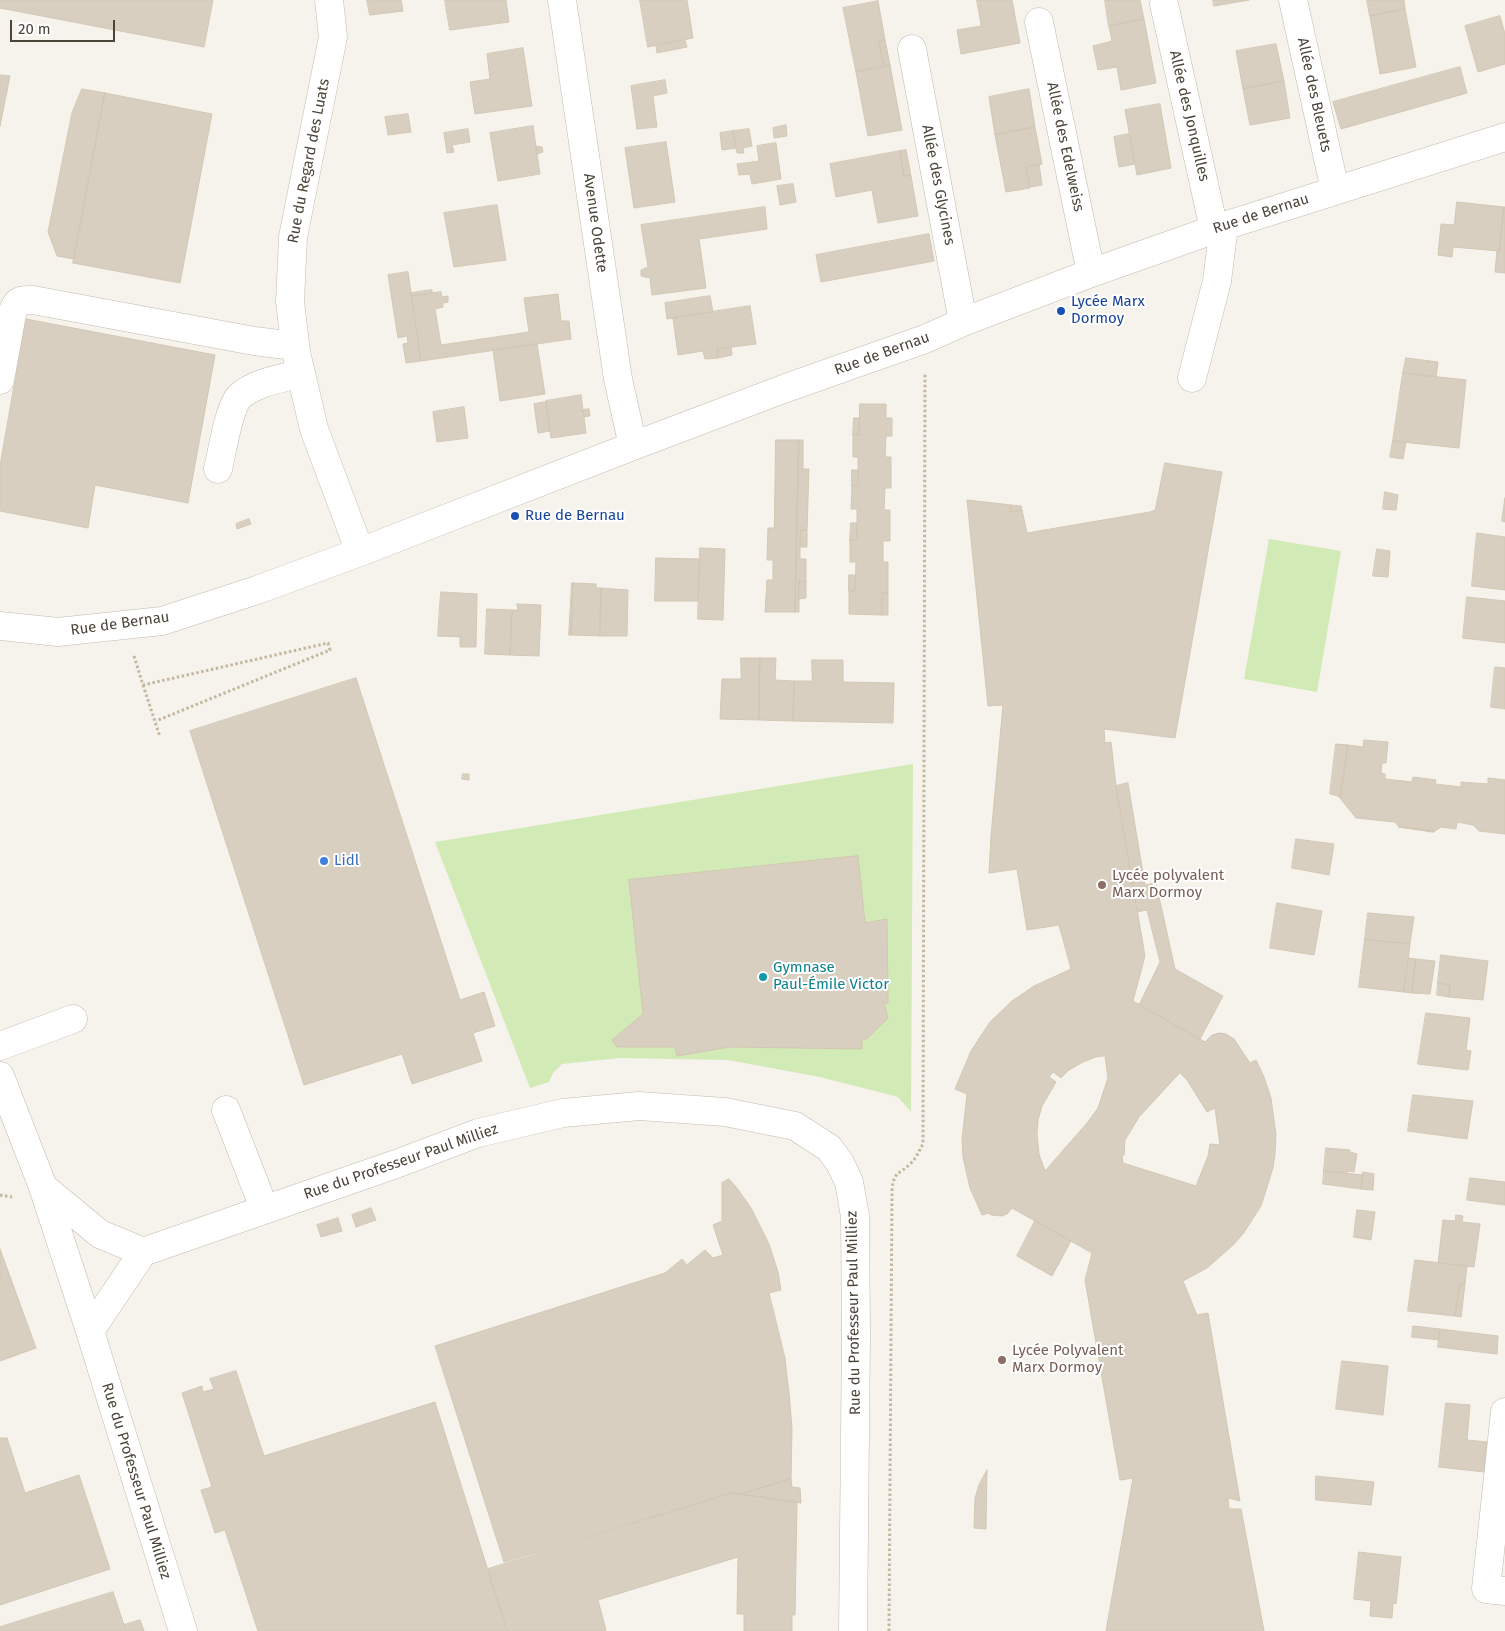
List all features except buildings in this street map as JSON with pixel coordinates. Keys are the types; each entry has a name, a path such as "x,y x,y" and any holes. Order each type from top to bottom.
{"street":[{"name":"Rue du Regard des Luats","path":"329,0 333,37 292,237 290,302 295,346 314,429 360,552"},
{"name":"Avenue Odette","path":"562,0 618,378 633,446"},
{"name":"Allée des Bleuets","path":"1293,0 1335,190"},
{"name":"Allée des Jonquilles","path":"1164,4 1219,228"},
{"name":"Allée des Edelweiss","path":"1039,22 1091,273"},
{"name":"Allée des Glycines","path":"912,49 963,322"},
{"name":"Rue de Bernau","path":"0,626 58,632 162,621 258,590 777,392 925,340 963,322 1091,273 1219,228 1505,137"},
{"path":"1192,378 1216,280 1219,228"},
{"path":"0,380 12,314 15,304 20,300 32,300 254,341 295,346"},
{"path":"218,469 233,407 239,397 263,384 301,373"},
{"path":"0,1046 73,1019"},
{"name":"Rue du Professeur Paul Milliez","path":"0,1076 42,1187 90,1331 183,1631"},
{"name":"Rue du Professeur Paul Milliez","path":"143,1252 264,1208 396,1164 478,1133 562,1113 639,1106 725,1112 795,1126 829,1148 840,1163 849,1182 855,1216 856,1336 853,1631"},
{"path":"226,1110 264,1208"},
{"path":"42,1187 100,1234 143,1252 90,1331"},
{"path":"1495,1590 1491,1537 1505,1412"}],"path":[{"path":"890,1631 892,1189 893,1179 897,1172 910,1165 923,1144 925,340"},
{"path":"125,624 160,737"},
{"path":"143,685 328,643 330,650 156,722"},
{"path":"0,1195 16,1197"}],"green space":[{"path":"1269,539 1341,551 1317,692 1244,679"},
{"path":"913,764 911,1112 898,1097 820,1077 728,1060 620,1058 562,1064 553,1073 549,1082 530,1088 435,842"}],"place":[{"name":"Lycée Marx Dormoy","path":"1061,311"},
{"name":"Rue de Bernau","path":"515,516"},
{"name":"Lidl","path":"324,861"},
{"name":"Lycée polyvalent Marx Dormoy","path":"1102,885"},
{"name":"Gymnase Paul-Émile Victor","path":"763,977"},
{"name":"Lycée Polyvalent Marx Dormoy","path":"1002,1360"}]}
